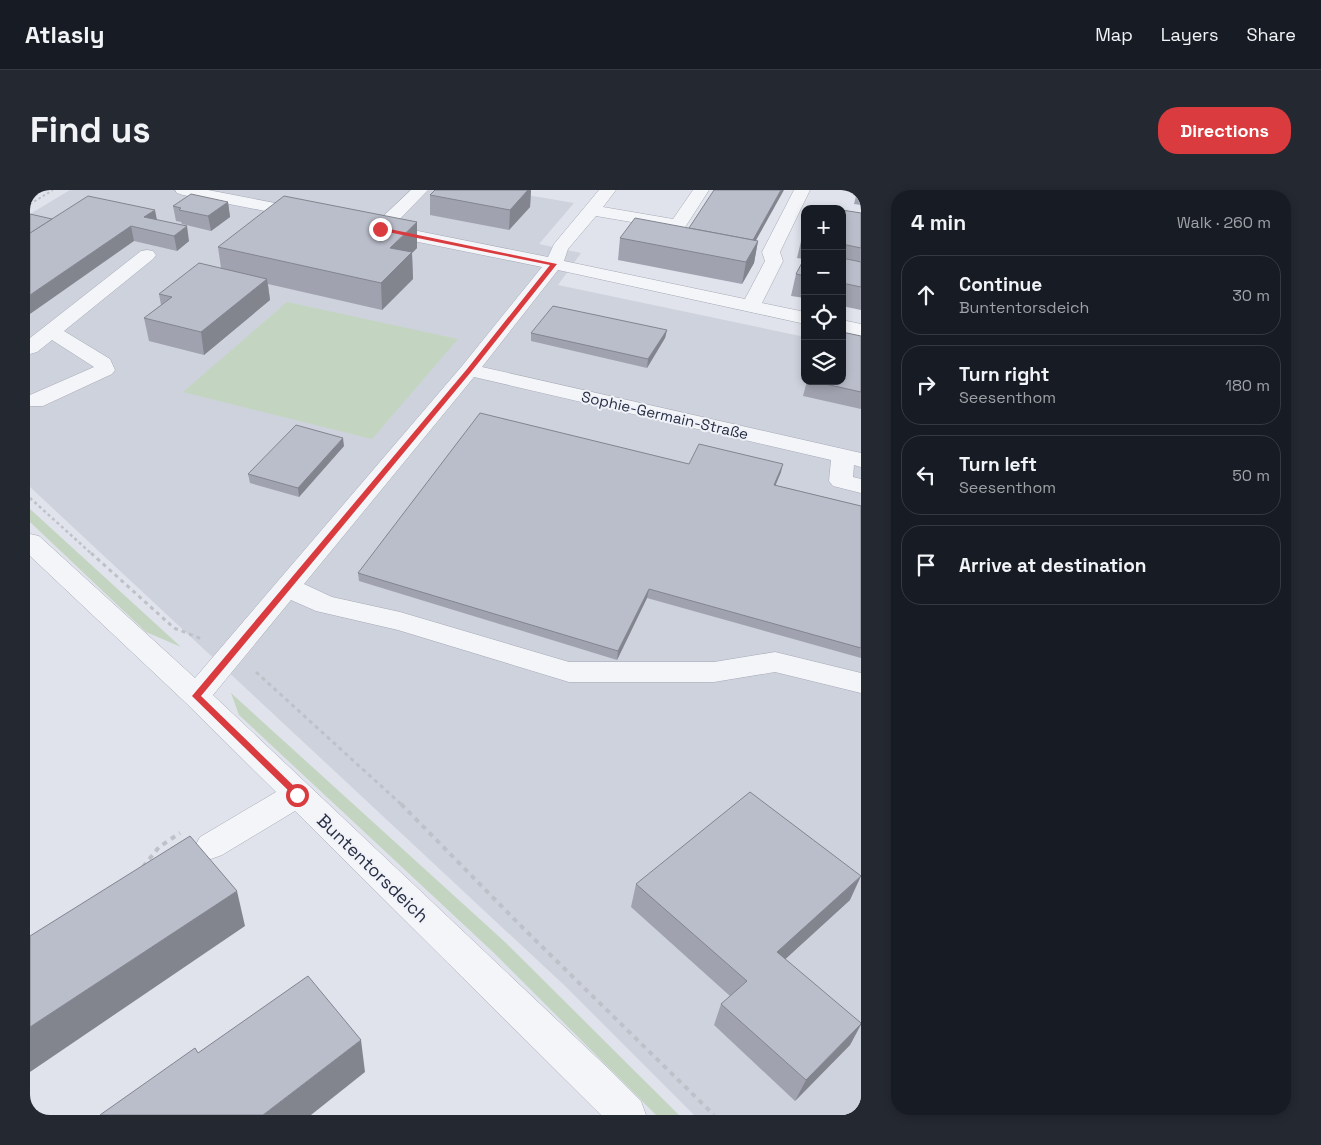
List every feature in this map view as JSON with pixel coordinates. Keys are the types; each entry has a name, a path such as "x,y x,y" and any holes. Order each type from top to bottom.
{"street":[{"path":"183,190 322,217"},
{"path":"420,190 370,227 801,317"},
{"path":"196,696 469,370 554,264 560,248 608,190"},
{"path":"668,241 701,190"},
{"path":"751,306 774,261 771,252 802,190"},
{"path":"592,210 678,225"},
{"path":"30,348 147,255"},
{"path":"754,257 774,261"},
{"path":"846,327 861,330"},
{"path":"34,401 105,370 103,363 52,332"},
{"name":"Sophie-Germain-Straße","path":"469,370 852,458"},
{"path":"852,458 841,481 861,486"},
{"name":"Buntentorsdeich","path":"30,542 196,696 598,1084 627,1115"},
{"path":"288,587 325,605 400,621 569,672 714,672 774,662 861,683"},
{"path":"201,853 297,795"}],"path":[{"path":"30,204 53,190"},
{"path":"30,498 174,628 233,652 389,792 523,928 714,1115"}],"shaded area":[{"path":"70,190 498,190 574,203 539,244 581,253 558,285 801,336 801,385 846,385 846,374 861,349 861,1115 694,1115 564,985 30,487 30,214"}],"green space":[{"path":"287,302 458,339 372,439 183,392"},
{"path":"30,509 181,647 146,632 30,522"},
{"path":"231,693 505,942 679,1115 656,1115 493,952 239,715"}],"building":[{"path":"435,190 528,190 510,210 430,195"},
{"path":"714,190 781,190 753,240 689,228"},
{"path":"191,194 228,202 208,216 179,210 181,208 173,206"},
{"path":"88,196 155,210 144,217 187,226 174,236 131,226 30,295 30,233"},
{"path":"284,196 417,222 390,248 412,252 381,283 218,247"},
{"path":"846,211 861,213 861,248 846,245"},
{"path":"30,214 52,219 30,233"},
{"path":"635,218 758,241 746,262 620,238"},
{"path":"846,259 861,262 861,287 846,284"},
{"path":"199,263 267,279 201,332 144,318 172,297 159,294"},
{"path":"801,265 801,275 796,274"},
{"path":"553,306 667,330 648,359 531,333"},
{"path":"846,333 861,336 861,392 830,385 846,385"},
{"path":"480,413 689,464 699,444 783,464 774,485 861,506 861,648 649,589 618,651 358,573"},
{"path":"296,425 343,438 298,488 248,474"},
{"path":"750,792 861,876 777,952 861,1023 806,1080 721,1004 747,981 636,884"},
{"path":"190,836 237,891 30,1027 30,936"},
{"path":"308,976 361,1040 263,1115 100,1115 195,1048 198,1053"}],"route":[{"path":"297,795 196,696 469,370 554,264 380,229"}]}
